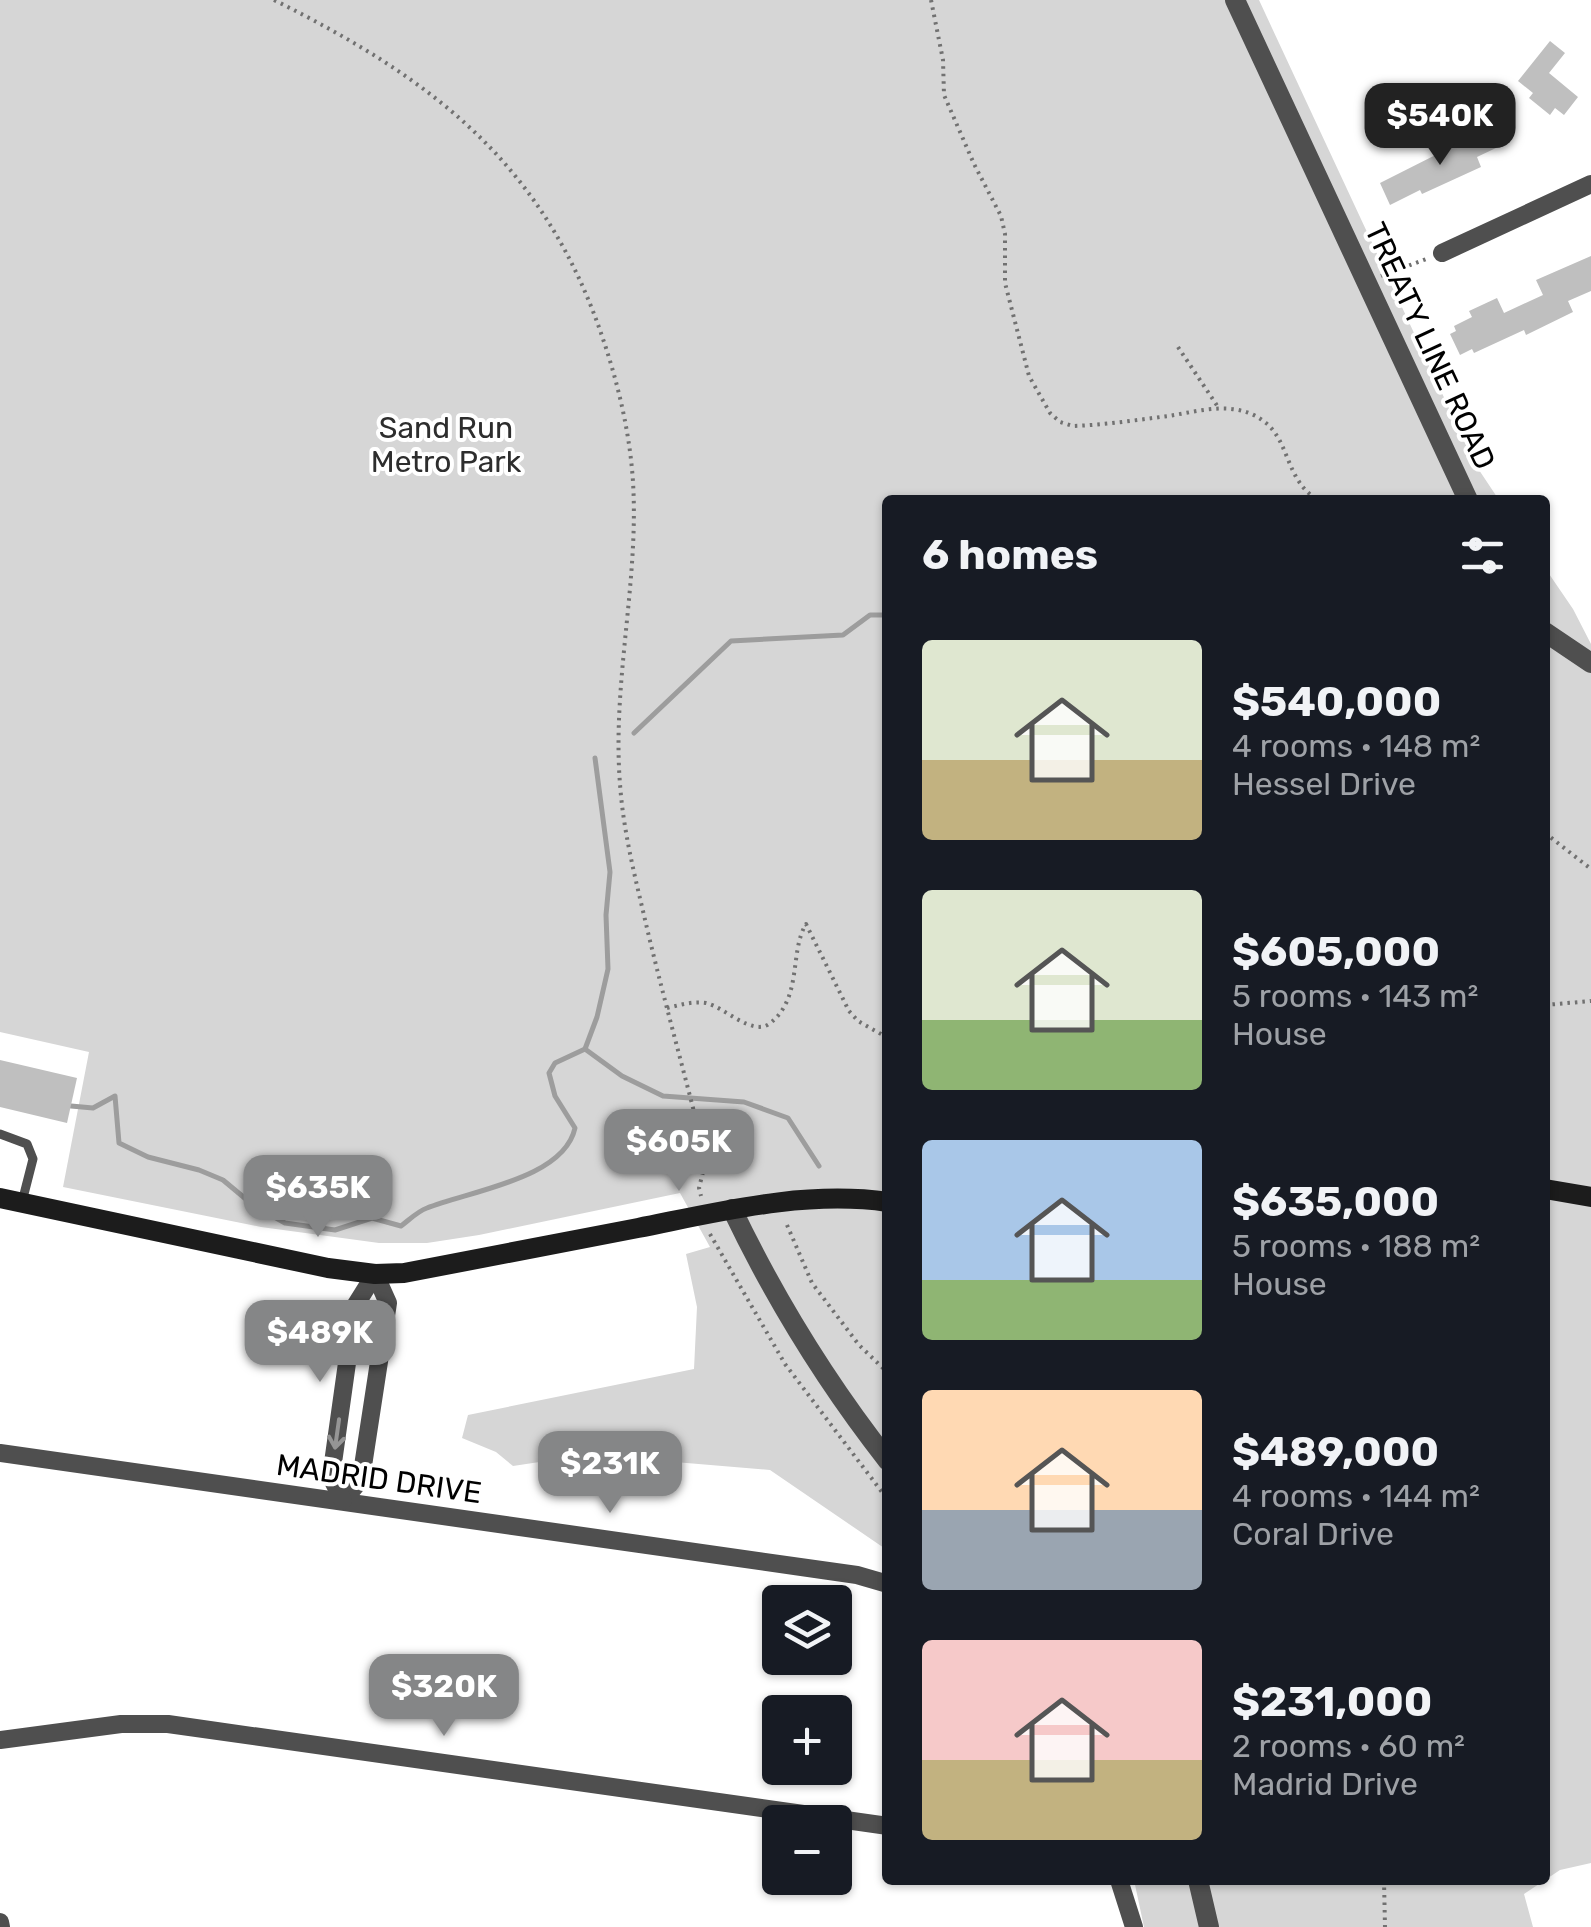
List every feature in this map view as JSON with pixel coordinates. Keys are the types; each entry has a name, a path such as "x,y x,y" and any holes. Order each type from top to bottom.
{"main road":[{"path":"1550,1189 1591,1197"},
{"path":"6,1201 328,1268 375,1274 404,1272 732,1209 796,1200 882,1202"}],"street":[{"name":"TREATY LINE ROAD","path":"1235,0 1466,495"},
{"path":"1442,254 1591,184"},
{"path":"1550,635 1591,663"},
{"path":"732,1209 781,1306 830,1383 882,1453"},
{"path":"375,1274 388,1303 362,1480 343,1501 331,1477 352,1325 355,1306 375,1274"},
{"name":"MADRID DRIVE","path":"0,1453 882,1582"},
{"path":"0,1740 122,1724 168,1724 882,1825"},
{"path":"1121,1885 1134,1927"},
{"path":"1199,1885 1209,1927"}],"lane":[{"path":"0,1134 28,1144 33,1159 6,1201"}],"path":[{"path":"274,0 322,24 424,88 461,119 504,160 550,221 588,295 612,366 627,430 633,483 617,735 620,789 628,846 706,1160"},
{"path":"931,0 943,60 944,96 1001,216 1011,315 1040,400 1060,422 1074,426 1218,407 1253,415 1268,424 1296,478 1311,495"},
{"path":"1367,281 1442,254"},
{"path":"1178,347 1218,407"},
{"path":"1550,836 1591,869"},
{"path":"668,1008 690,1002 708,1004 756,1028 767,1026 792,988 806,924 848,1010 858,1021 882,1035"},
{"path":"1550,1005 1591,1001"},
{"path":"787,1224 812,1283 882,1367"},
{"path":"712,1238 784,1364 882,1492"},
{"path":"1384,1885 1385,1927"}],"green space":[{"name":"Sand Run Metro Park","path":"0,0 1259,0 1475,464 1496,495 882,495 882,1547 770,1470 639,1459 546,1461 513,1466 496,1452 462,1438 468,1415 694,1369 697,1307 686,1254 710,1247 680,1193 479,1235 427,1243 379,1243 261,1227 63,1187 89,1052 0,1032"},
{"path":"1550,575 1591,644 1591,1863 1560,1870 1550,1877"},
{"path":"1135,1885 1538,1885 1524,1894 1533,1927 1144,1927"}],"building":[{"path":"1550,41 1565,53 1549,73 1578,97 1564,115 1555,108 1550,115 1529,98 1533,93 1518,81"},
{"path":"1489,128 1498,147 1477,157 1481,167 1390,205 1380,183"},
{"path":"1591,256 1591,291 1568,301 1573,312 1526,335 1524,330 1474,353 1472,349 1460,355 1450,334 1456,331 1454,326 1472,317 1469,311 1497,298 1504,313 1543,295 1536,280"},
{"path":"0,1060 77,1078 67,1123 0,1107"}],"waterway":[{"path":"634,733 731,641 843,635 870,615 882,615"},
{"path":"71,1106 93,1108 115,1096 119,1143 148,1157 223,1180 253,1205 285,1223 335,1230 372,1218 401,1226 424,1209 513,1181 553,1160 567,1145 575,1128 555,1096 549,1073 555,1063 585,1049 608,969 606,915 610,872 595,758"},
{"path":"585,1049 622,1076 663,1096 744,1102 788,1118 819,1166"}]}
